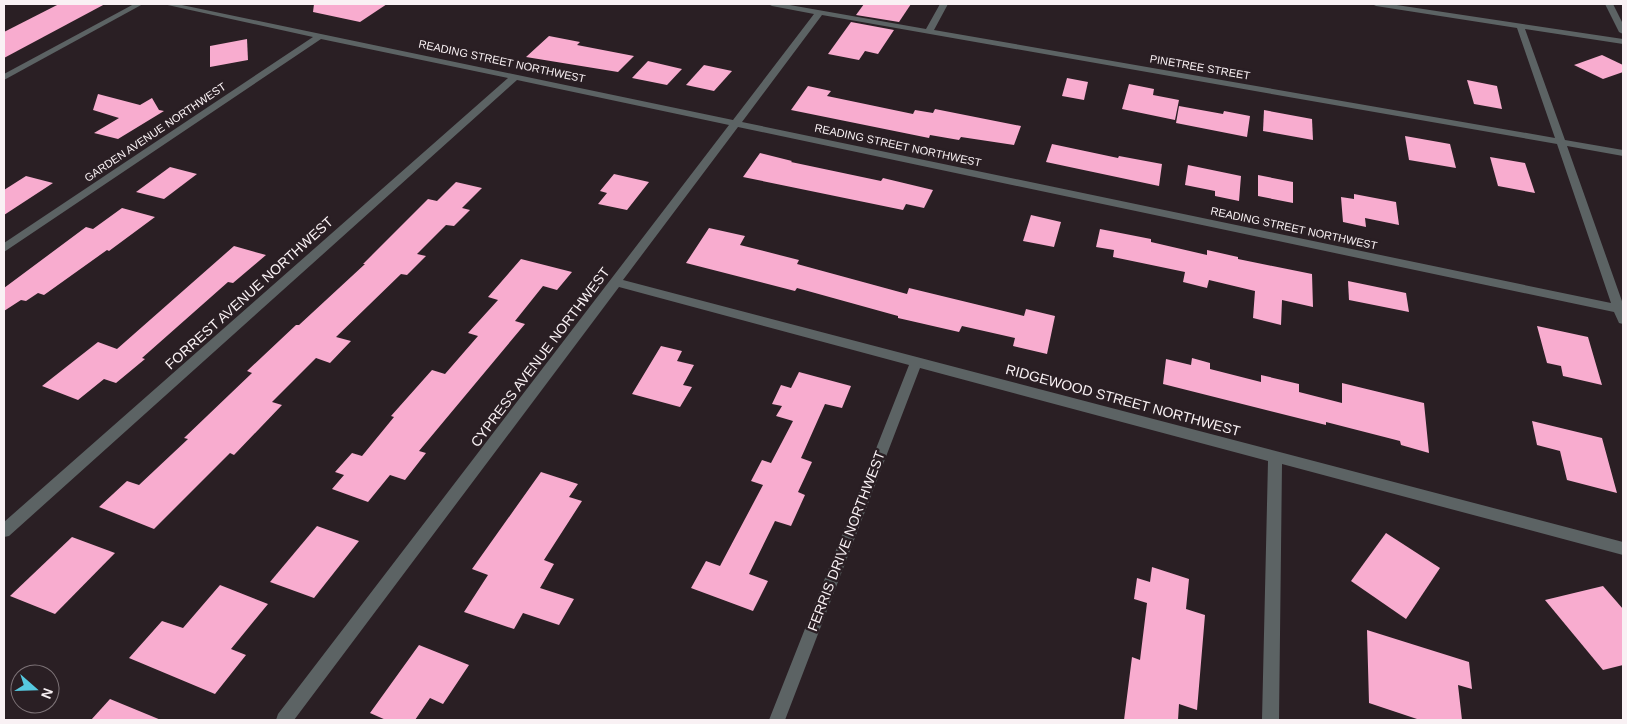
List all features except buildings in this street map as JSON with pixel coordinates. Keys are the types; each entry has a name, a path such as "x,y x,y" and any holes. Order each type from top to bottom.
{"street":[{"path":"4,77 139,4"},
{"name":"READING STREET NORTHWEST","path":"167,4 1621,310"},
{"name":"PINETREE STREET","path":"772,4 1623,152"},
{"path":"929,31 944,4"},
{"path":"1376,4 1623,41"},
{"path":"1609,4 1623,32"},
{"name":"CYPRESS AVENUE NORTHWEST","path":"284,720 820,12"},
{"path":"1520,25 1623,320"},
{"name":"GARDEN AVENUE NORTHWEST","path":"4,248 320,36"},
{"name":"FORREST AVENUE NORTHWEST","path":"4,531 515,77"},
{"name":"RIDGEWOOD STREET NORTHWEST","path":"615,282 1623,549"},
{"name":"FERRIS DRIVE NORTHWEST","path":"777,720 916,362"},
{"path":"1270,720 1275,457"}]}
